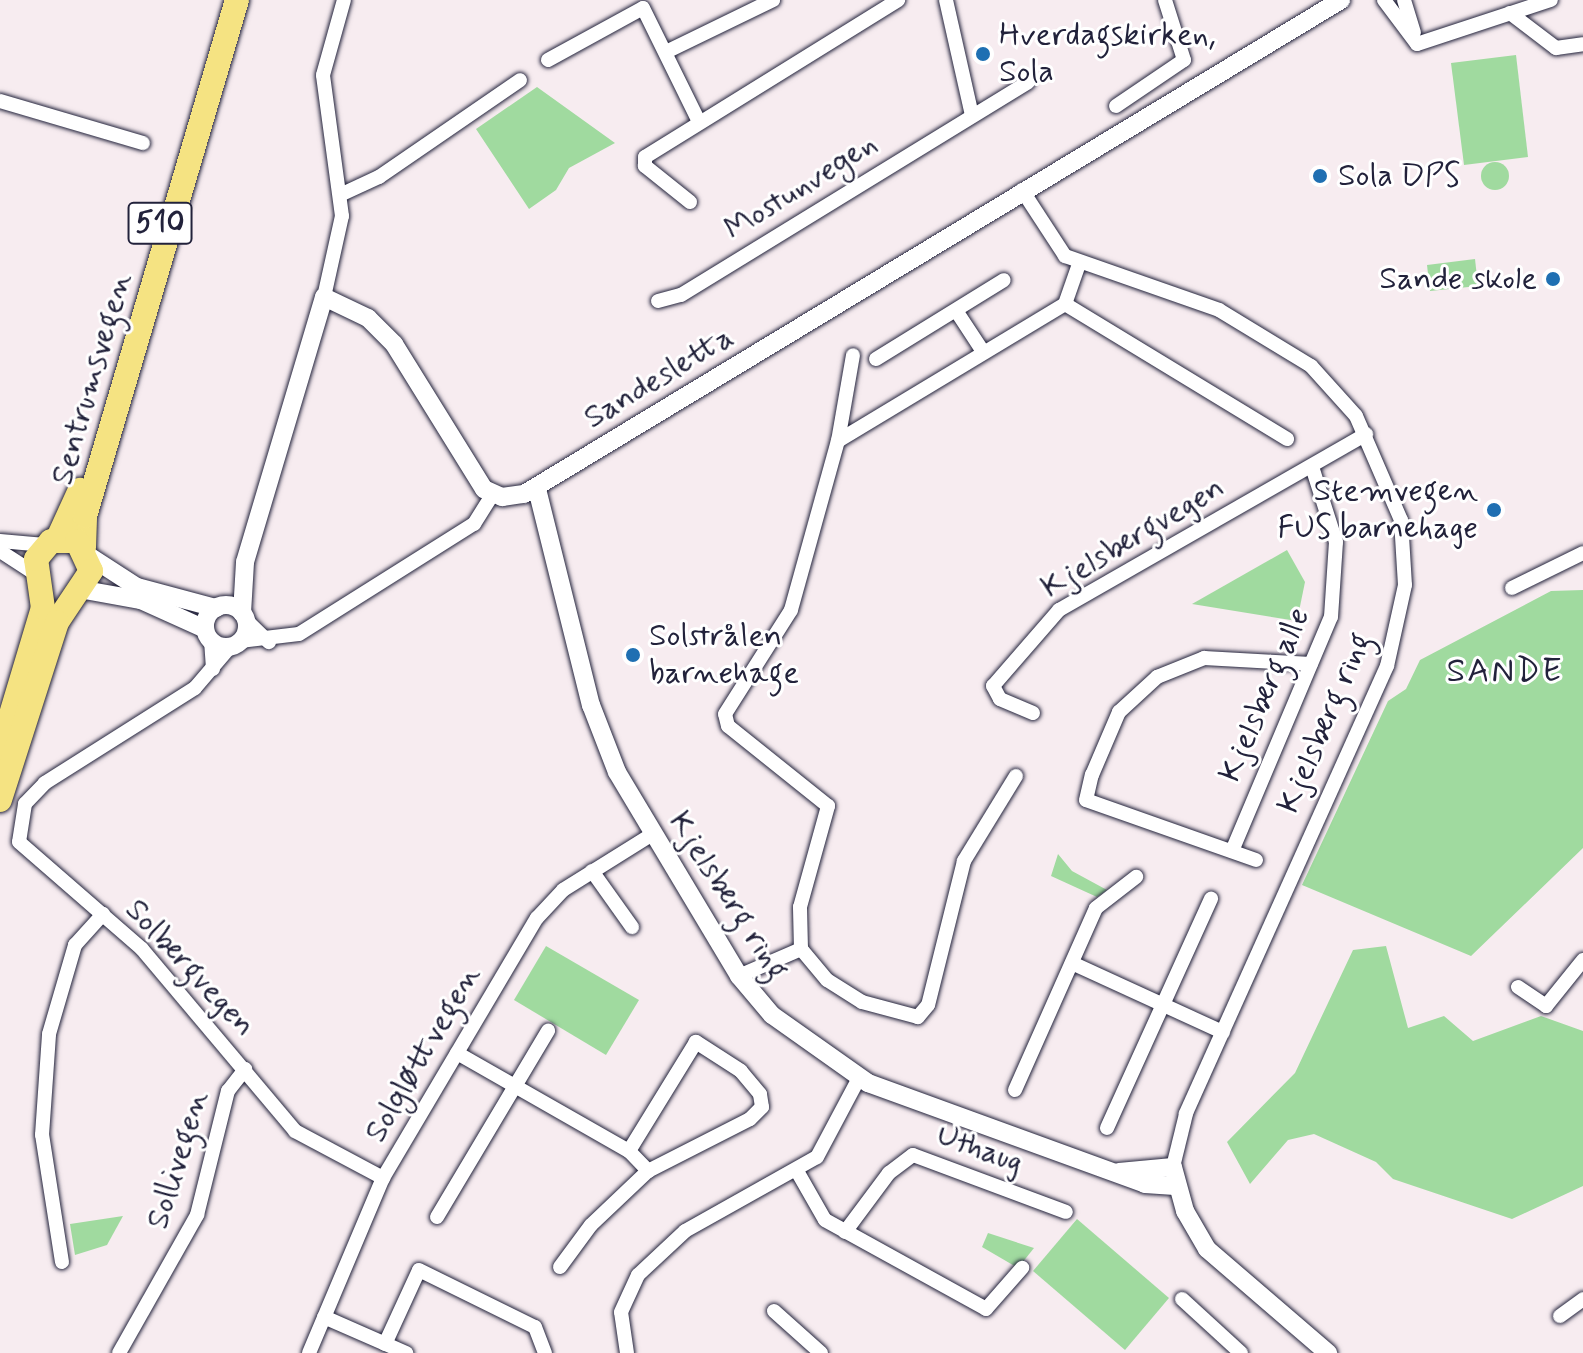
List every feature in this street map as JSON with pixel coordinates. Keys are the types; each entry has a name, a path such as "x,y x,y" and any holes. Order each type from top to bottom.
{"main road":[{"name":"Sentrumsvegen","path":"0,751 38,628 39,579 94,446 222,0"},
{"name":"Sentrumsvegen","path":"0,800 76,591 89,578 85,516 237,0"},
{"path":"52,542 87,551"},
{"path":"39,579 76,591"}],"street":[{"path":"235,644 244,616 245,562 341,234 340,195 323,75 344,0"},
{"path":"668,51 773,0"},
{"path":"690,202 643,161 699,122 898,0"},
{"path":"946,0 972,115"},
{"path":"1116,106 1184,60 1165,0"},
{"name":"Sandesletta","path":"492,495 537,489 1320,5 1341,0"},
{"path":"1384,0 1417,44"},
{"path":"1404,0 1417,44"},
{"path":"1417,44 1551,0"},
{"path":"548,60 643,8 668,51 699,122"},
{"path":"1510,13 1556,48 1583,44"},
{"path":"340,195 379,177 520,80"},
{"name":"Mostunvegen","path":"658,301 681,295 1028,82"},
{"path":"0,101 143,143"},
{"name":"Kjelsberg ring","path":"537,489 599,728 651,835 739,976 791,1033 859,1078 1119,1172 1174,1176 1186,1114 1395,639 1405,585 1401,520 1366,434 1327,382 1270,335 1219,310 1079,264 1060,252 1022,190"},
{"path":"838,441 982,350 1065,304 1079,264"},
{"path":"876,359 957,312 1004,280"},
{"path":"76,591 141,600 235,644 269,642 299,634 463,531 492,495 389,338 352,307 324,297"},
{"path":"1065,304 1287,439"},
{"path":"957,312 982,350"},
{"path":"853,355 838,441 791,610 754,676 724,720 828,806 800,907 801,949 827,980 862,1002 930,1018 964,861 1016,776"},
{"name":"Kjelsbergvegen","path":"1033,713 1000,699 993,686 1059,610 1366,434"},
{"name":"Kjelsberg alle","path":"1232,851 1331,617 1337,574 1332,520 1312,467"},
{"path":"0,541 52,542"},
{"path":"0,551 39,579"},
{"path":"87,551 137,587 244,616 269,642"},
{"path":"1512,588 1583,553"},
{"path":"213,669 208,634 216,608 245,562"},
{"name":"Solbergvegen","path":"235,644 195,688 89,750 25,804 17,831 24,850 103,914 245,1069 303,1138 383,1178"},
{"path":"1256,860 1086,800 1111,725 1157,677 1204,658 1311,664"},
{"name":"Solgløttvegen","path":"309,1353 383,1178 537,918 592,871 651,835"},
{"path":"592,871 632,927"},
{"path":"1015,1090 1096,908 1136,877"},
{"path":"1107,1128 1211,899"},
{"path":"62,1262 42,1135 49,1034 75,945 103,914"},
{"path":"739,976 801,949"},
{"path":"1518,987 1546,1006 1583,960"},
{"path":"1072,963 1223,1032"},
{"path":"437,1217 548,1031"},
{"path":"560,1267 591,1225 648,1171 760,1111 760,1094 741,1071 696,1042 629,1151"},
{"path":"457,1053 629,1151 648,1171"},
{"name":"Sollivegen","path":"119,1353 197,1215 228,1091 245,1069"},
{"path":"627,1353 621,1312 652,1259 685,1231 797,1171 828,1144 859,1078"},
{"name":"Uthaug","path":"845,1232 889,1173 913,1155 1066,1212"},
{"path":"797,1171 825,1220 986,1309 1022,1268"},
{"path":"1174,1176 1207,1249 1328,1353"},
{"path":"385,1344 419,1270 535,1327 545,1353"},
{"path":"1182,1299 1241,1353"},
{"path":"1560,1316 1583,1299"},
{"path":"774,1311 821,1353"},
{"path":"324,1317 406,1353"}],"green space":[{"path":"1516,55 1528,157 1464,165 1451,63"},
{"path":"537,87 615,143 569,168 556,190 529,209 476,129"},
{"path":"1495,162 1505,166 1509,176 1505,186 1495,190 1485,186 1481,176 1485,166"},
{"path":"1475,259 1478,286 1430,291 1427,265"},
{"path":"1287,550 1305,582 1297,621 1192,604"},
{"path":"1583,590 1583,848 1471,956 1302,885 1388,701 1406,689 1420,660 1551,591"},
{"path":"1058,854 1072,871 1107,890 1097,897 1051,876"},
{"path":"546,946 639,1000 606,1055 514,1000"},
{"path":"1386,946 1408,1028 1444,1016 1473,1041 1541,1016 1583,1031 1583,1186 1512,1219 1393,1179 1376,1162 1314,1134 1288,1140 1250,1184 1227,1142 1295,1073 1353,950"},
{"path":"123,1216 107,1245 75,1255 70,1224"},
{"path":"1077,1219 1169,1298 1125,1350 1033,1271"},
{"path":"988,1233 1034,1248 1018,1268 982,1247"}],"place":[{"name":"Hverdagskirken, Sola","path":"983,54"},
{"name":"Sola DPS","path":"1320,176"},
{"name":"Sande skole","path":"1553,279"},
{"name":"Stemvegen FUS barnehage","path":"1494,510"},
{"name":"Solstrålen barnehage","path":"633,655"}],"district":[{"name":"SANDE","path":"1505,672"}]}
